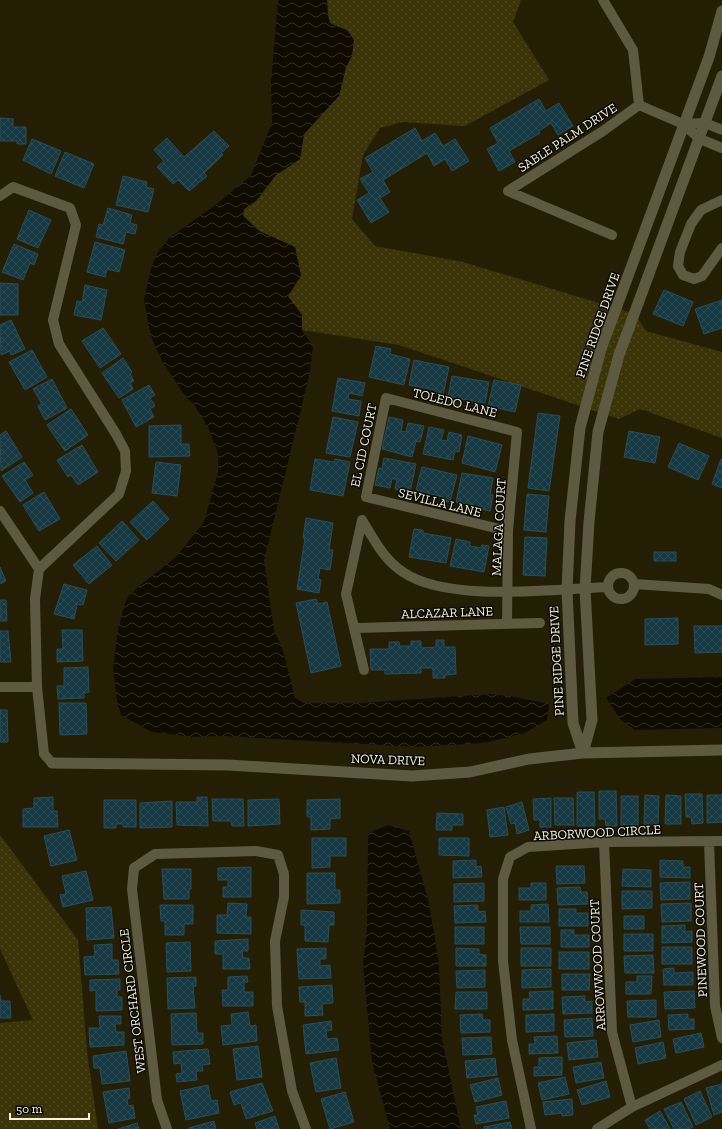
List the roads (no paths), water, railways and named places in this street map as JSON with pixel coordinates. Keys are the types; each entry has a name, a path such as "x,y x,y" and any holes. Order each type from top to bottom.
{"street":[{"path":"603,0 633,50 639,105 683,124 700,138 722,148"},
{"name":"PINE RIDGE DRIVE","path":"583,753 573,723 567,590 570,520 580,428 600,349 709,57 722,11"},
{"path":"583,753 592,720 585,590 589,522 598,432 619,355 682,180 700,138 722,76"},
{"name":"SABLE PALM DRIVE","path":"612,235 508,191 597,135 639,105"},
{"path":"683,124 705,122 722,130"},
{"path":"0,196 13,188 70,208 76,225 53,320 59,344 116,434 125,451 126,471 119,494 39,569 35,599 37,687 44,754 52,762"},
{"path":"722,200 701,210 691,224 680,252 678,266 683,275 694,279 702,276 722,248"},
{"name":"TOLEDO LANE","path":"386,398 518,432"},
{"name":"EL CID COURT","path":"366,497 386,398"},
{"name":"MALAGA COURT","path":"507,624 508,532 518,432"},
{"name":"SEVILLA LANE","path":"366,497 508,532"},
{"path":"0,511 39,569"},
{"path":"364,670 356,628 346,594 362,520 384,555 403,573 430,584 461,590 507,591 585,590 608,587"},
{"path":"619,573 630,576 634,584 631,593 624,598 615,598 608,587 612,576 619,573"},
{"path":"634,584 709,589 722,595"},
{"name":"ALCAZAR LANE","path":"356,628 540,623"},
{"path":"0,687 37,687"},
{"name":"NOVA DRIVE","path":"52,762 228,766 412,776 470,772 529,759 583,753 722,750"},
{"name":"PINEWOOD COURT","path":"709,841 715,1006 722,1038"},
{"name":"ARBORWOOD CIRCLE","path":"531,1129 512,1040 503,961 503,879 510,857 528,847 604,842 722,841"},
{"name":"ARROWWOOD COURT","path":"604,842 612,1032 632,1108"},
{"name":"WEST ORCHARD CIRCLE","path":"166,1129 156,1092 132,889 134,868 155,854 256,851 278,855 284,874 284,897 275,941 277,1006 292,1091 306,1129"},
{"path":"596,1129 632,1108 722,1066"}],"water":[{"path":"278,0 327,0 330,23 348,31 354,40 352,56 346,67 339,96 304,134 300,159 276,175 256,201 244,209 243,216 259,231 295,247 301,276 288,296 302,315 302,330 313,346 310,372 264,561 274,630 283,650 295,698 304,703 361,703 490,694 510,696 549,704 547,720 525,733 484,743 415,747 225,736 192,737 152,732 121,715 117,701 113,667 118,630 127,598 138,587 176,557 204,522 218,472 218,454 208,427 162,361 153,342 144,299 152,265 158,252 169,238 218,203 251,175 272,123 271,82"},
{"path":"722,677 722,728 635,730 620,719 606,698 635,679"},
{"path":"388,825 409,831 429,903 439,964 442,1039 461,1129 390,1129 372,1062 363,964 367,928 368,833"}]}
